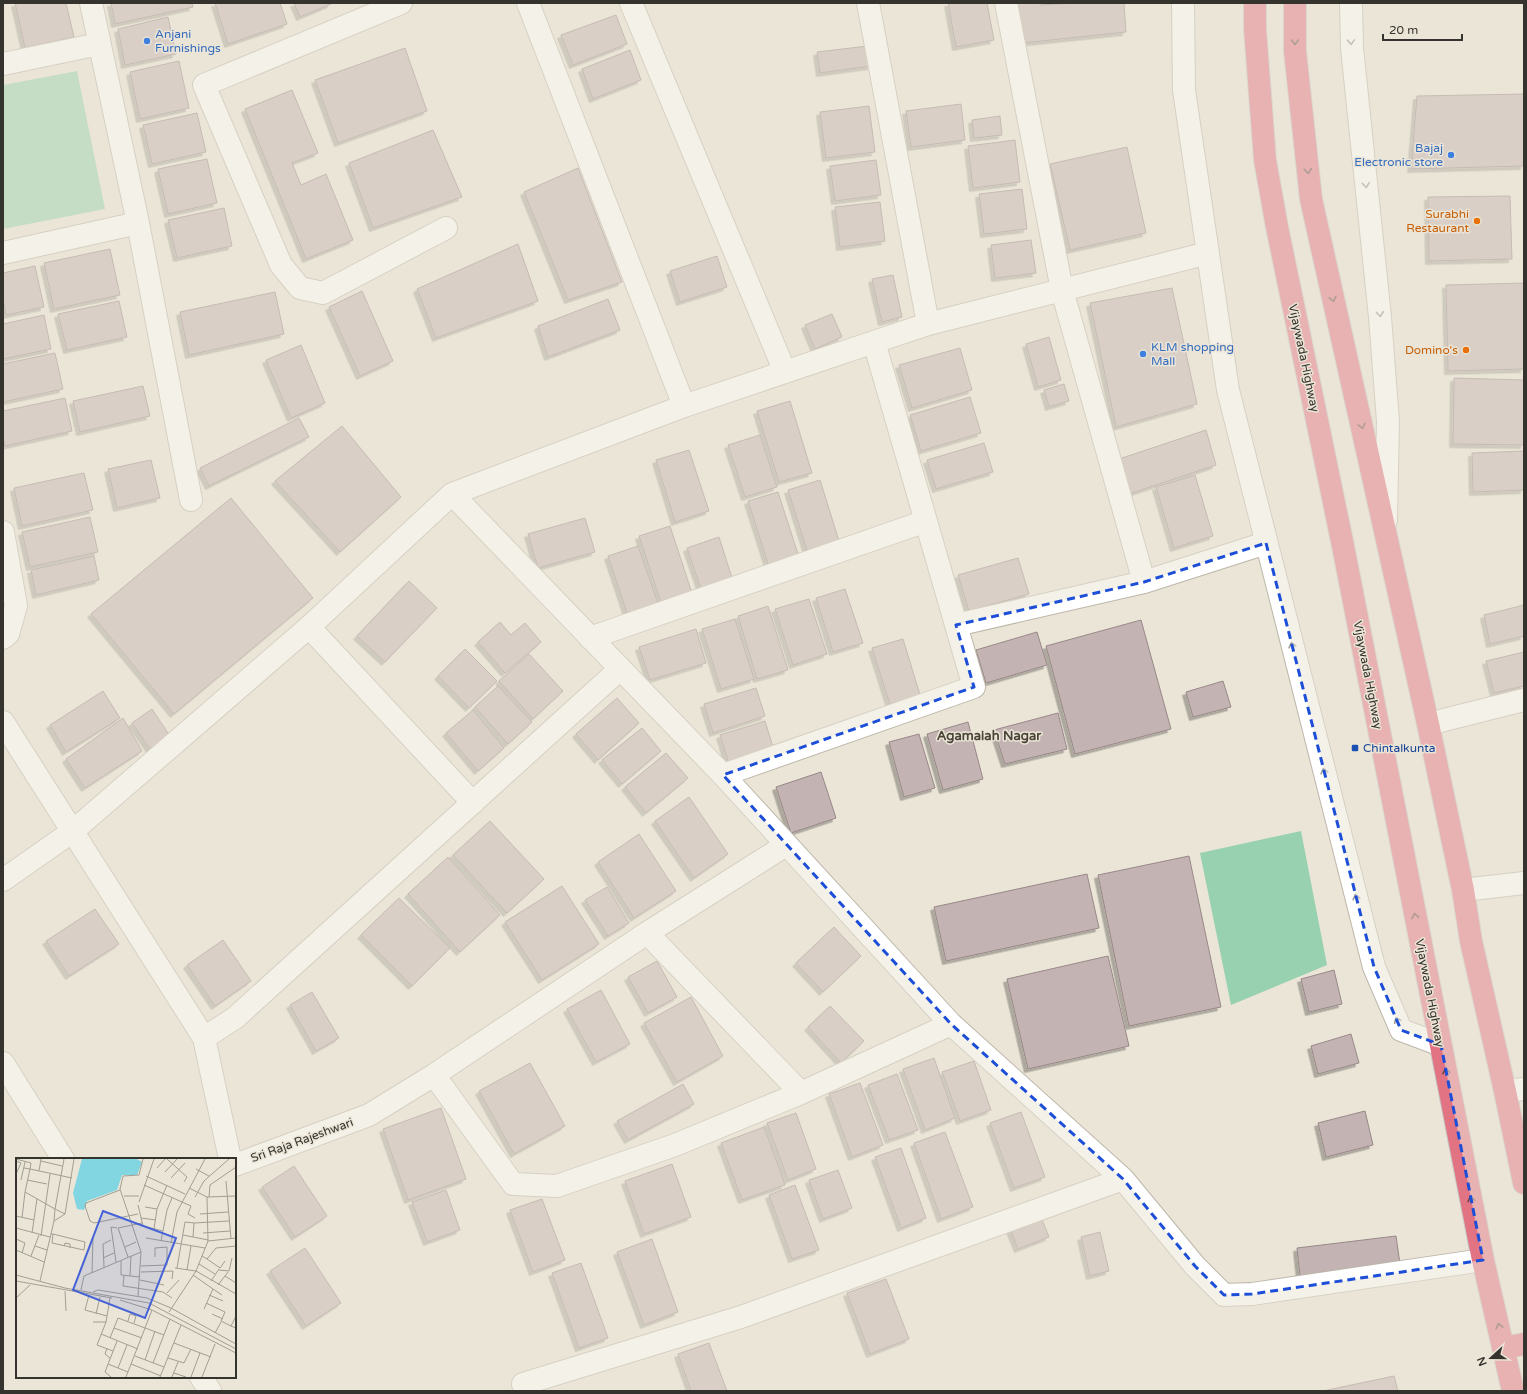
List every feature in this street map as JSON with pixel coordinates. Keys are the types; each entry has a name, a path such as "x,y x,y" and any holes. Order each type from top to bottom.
{"highway":[{"name":"Vijaywada Highway","path":"1255,3 1255,29 1266,160 1277,227 1342,539 1483,1260 1514,1346 1513,1391"},
{"path":"1295,3 1296,51 1311,199 1428,724 1463,890 1471,941 1515,1090 1524,1183"}],"street":[{"path":"91,3 138,223 191,500"},
{"path":"401,3 204,85 281,265 300,288 323,293 446,228"},
{"path":"528,3 684,406"},
{"path":"630,3 785,372"},
{"path":"868,3 928,324"},
{"path":"1006,3 1062,290 1144,582"},
{"path":"1183,3 1184,90 1228,390 1374,968 1401,1030 1441,1045"},
{"path":"1351,3 1352,48 1379,309 1388,421 1386,534"},
{"path":"3,64 99,44"},
{"path":"3,253 138,223"},
{"path":"3,880 73,831 309,627 452,494 684,406 928,324 1208,253"},
{"path":"723,775 974,687 874,342"},
{"path":"452,494 723,775 951,1024 1123,1179 1195,1266 1224,1295 1252,1294 1483,1260"},
{"path":"590,638 926,521"},
{"path":"3,532 16,606 8,634 3,638"},
{"path":"956,626 1144,582 1266,543"},
{"path":"309,627 473,803"},
{"path":"204,1038 234,1018 620,669"},
{"path":"1428,724 1524,700"},
{"path":"3,722 204,1038 230,1158"},
{"name":"Sri Raja Rajeshwari","path":"236,1165 369,1115 434,1075 647,933 786,845"},
{"path":"1463,890 1524,883"},
{"path":"647,933 801,1093"},
{"path":"434,1075 513,1184 557,1186 675,1145 801,1093 951,1024"},
{"path":"3,1063 63,1158"},
{"path":"523,1384 741,1317 1123,1179"},
{"path":"202,1378 210,1391"}],"highlighted area":[{"path":"1266,543 1374,967 1401,1030 1441,1045 1483,1260 1252,1294 1224,1295 1195,1266 1123,1179 951,1024 723,775 974,687 956,625 1144,582"}],"green space":[{"path":"77,71 105,209 3,229 3,85"},
{"path":"1301,831 1327,965 1231,1005 1200,853"}],"building":[{"path":"15,3 66,3 74,37 25,48"},
{"path":"111,3 192,3 193,7 115,24"},
{"path":"215,3 280,3 287,24 228,44"},
{"path":"294,3 331,3 331,4 300,17"},
{"path":"948,3 987,3 994,40 956,47"},
{"path":"1011,3 1040,3 1040,5 1124,3 1126,32 1022,43"},
{"path":"616,15 627,44 573,65 561,35"},
{"name":"Anjani Furnishings","path":"168,17 176,54 125,65 118,29"},
{"path":"868,46 871,66 820,73 817,52"},
{"path":"405,48 427,111 338,143 315,80"},
{"path":"630,50 641,80 593,99 582,69"},
{"path":"179,61 189,108 140,119 130,72"},
{"path":"292,90 318,153 292,163 301,185 326,174 353,240 306,259 245,109"},
{"path":"1524,94 1524,166 1411,169 1417,96"},
{"path":"961,104 965,140 911,147 906,111"},
{"path":"869,106 875,152 826,158 820,112"},
{"path":"197,113 206,152 152,164 143,125"},
{"path":"1000,116 1002,135 974,138 972,120"},
{"path":"433,130 462,197 373,228 349,163"},
{"path":"1015,140 1020,182 973,188 968,146"},
{"path":"1127,147 1146,233 1070,250 1050,164"},
{"path":"207,159 217,203 168,214 158,169"},
{"path":"876,160 881,195 835,201 830,166"},
{"path":"578,168 622,282 568,300 524,192"},
{"path":"1022,189 1027,229 984,234 979,194"},
{"path":"1510,196 1512,259 1429,261 1428,197"},
{"path":"880,202 885,241 840,247 835,207"},
{"path":"224,208 232,246 177,258 168,220"},
{"path":"1031,240 1036,273 995,278 991,245"},
{"path":"518,244 538,301 436,338 417,289"},
{"path":"110,249 120,295 54,309 44,263"},
{"path":"717,256 727,287 680,302 670,271"},
{"path":"35,266 44,307 6,315 3,299 3,273"},
{"path":"893,275 902,317 882,322 872,279"},
{"path":"1524,283 1524,369 1448,371 1446,285"},
{"name":"KLM shopping Mall","path":"1172,288 1197,404 1116,427 1090,303"},
{"path":"362,291 393,361 360,376 329,307"},
{"path":"275,292 284,334 189,355 180,312"},
{"path":"608,299 620,330 548,357 538,326"},
{"path":"119,301 127,337 67,350 58,314"},
{"path":"832,314 842,337 815,349 805,325"},
{"path":"44,315 51,349 3,359 3,324"},
{"path":"1049,337 1061,380 1038,387 1026,344"},
{"path":"301,345 325,403 291,418 266,360"},
{"path":"960,348 972,390 912,408 899,365"},
{"path":"55,353 63,389 3,402 3,364"},
{"path":"1454,378 1524,380 1524,445 1453,444"},
{"path":"1064,384 1069,401 1049,407 1044,390"},
{"path":"143,386 150,416 80,432 73,401"},
{"path":"970,397 981,433 921,451 910,415"},
{"path":"65,398 72,431 5,446 3,437 3,411"},
{"path":"790,401 812,473 779,482 757,411"},
{"path":"299,418 309,437 209,486 200,468"},
{"path":"342,426 401,497 340,552 275,481"},
{"path":"1206,430 1216,465 1129,494 1119,459"},
{"path":"760,435 777,487 745,497 728,445"},
{"path":"984,443 993,472 936,489 927,460"},
{"path":"689,450 709,511 675,522 656,460"},
{"path":"1524,451 1524,490 1473,492 1472,453"},
{"path":"151,460 160,498 117,508 108,469"},
{"path":"84,473 93,510 22,526 14,488"},
{"path":"1195,475 1213,536 1174,548 1156,487"},
{"path":"820,480 840,544 808,554 788,490"},
{"path":"778,492 798,554 768,564 748,501"},
{"path":"231,498 313,598 174,714 91,614"},
{"path":"90,517 98,552 30,567 22,532"},
{"path":"585,518 595,552 538,568 528,534"},
{"path":"670,526 692,593 661,603 639,536"},
{"path":"719,537 733,581 702,592 687,548"},
{"path":"638,546 659,606 628,616 608,556"},
{"path":"94,556 99,580 36,595 31,570"},
{"path":"1018,558 1029,594 969,611 958,575"},
{"path":"409,581 437,608 385,662 357,636"},
{"path":"845,589 863,643 833,652 816,598"},
{"path":"809,599 827,654 793,665 775,609"},
{"path":"1524,605 1524,636 1490,644 1484,615"},
{"path":"768,606 788,670 757,679 738,616"},
{"path":"735,619 754,679 721,689 702,629"},
{"path":"1141,620 1171,729 1075,754 1046,646"},
{"path":"500,622 511,635 525,623 541,642 505,673 478,642"},
{"path":"696,629 706,663 650,680 639,647"},
{"path":"1037,632 1047,665 986,683 976,650"},
{"path":"903,639 921,698 891,708 872,648"},
{"path":"465,649 497,681 469,708 438,676"},
{"path":"1524,652 1524,686 1494,693 1486,661"},
{"path":"529,654 563,691 533,719 499,681"},
{"path":"1223,681 1231,707 1193,717 1186,692"},
{"path":"498,686 532,722 508,744 475,707"},
{"path":"756,688 765,716 713,733 704,704"},
{"path":"103,691 120,718 66,752 50,725"},
{"path":"617,698 639,723 598,760 576,734"},
{"path":"152,709 172,739 152,752 132,723"},
{"path":"473,710 504,748 478,771 446,733"},
{"path":"1058,713 1067,749 1005,764 994,730"},
{"path":"123,718 142,751 85,788 66,759"},
{"path":"765,721 774,750 729,764 720,735"},
{"path":"968,722 983,779 943,790 927,734"},
{"path":"642,728 661,751 622,784 602,760"},
{"path":"919,734 935,788 904,797 889,742"},
{"path":"666,753 688,778 646,813 625,787"},
{"path":"821,772 836,818 791,833 776,787"},
{"path":"689,797 728,854 694,878 655,821"},
{"path":"490,821 544,879 507,913 453,855"},
{"path":"639,834 676,891 634,918 598,862"},
{"path":"1189,856 1221,1007 1129,1026 1098,875"},
{"path":"448,857 500,915 460,952 408,894"},
{"path":"1087,874 1099,928 946,961 934,907"},
{"path":"562,886 599,944 542,980 505,922"},
{"path":"607,887 629,923 608,936 585,900"},
{"path":"399,898 450,948 412,986 361,935"},
{"path":"95,909 119,944 69,976 46,941"},
{"path":"834,927 861,956 823,992 796,963"},
{"path":"223,940 251,981 215,1006 187,965"},
{"path":"1108,956 1129,1046 1028,1069 1007,979"},
{"path":"657,961 677,997 648,1013 628,977"},
{"path":"1334,970 1342,1004 1309,1012 1301,979"},
{"path":"601,990 630,1044 596,1062 567,1009"},
{"path":"312,992 339,1038 316,1051 290,1005"},
{"path":"691,997 723,1056 677,1082 644,1023"},
{"path":"830,1006 864,1041 841,1063 808,1027"},
{"path":"1351,1034 1359,1063 1318,1074 1311,1046"},
{"path":"934,1058 955,1118 925,1130 903,1069"},
{"path":"974,1061 991,1110 960,1121 942,1072"},
{"path":"530,1063 565,1126 514,1154 479,1091"},
{"path":"897,1074 918,1130 889,1140 868,1085"},
{"path":"860,1083 883,1145 852,1157 829,1094"},
{"path":"683,1084 694,1104 628,1140 617,1121"},
{"path":"441,1108 466,1179 408,1200 383,1129"},
{"path":"1365,1111 1373,1145 1326,1157 1318,1123"},
{"path":"1021,1112 1045,1177 1014,1188 990,1123"},
{"path":"796,1113 816,1169 788,1180 767,1123"},
{"path":"764,1127 785,1185 742,1200 721,1143"},
{"path":"945,1132 973,1207 941,1219 914,1143"},
{"path":"901,1148 926,1218 901,1228 875,1157"},
{"path":"672,1164 691,1217 644,1234 625,1181"},
{"path":"294,1166 327,1216 295,1237 262,1187"},
{"path":"838,1170 852,1208 823,1219 809,1180"},
{"path":"795,1185 819,1250 792,1259 769,1195"},
{"path":"446,1190 460,1230 427,1242 412,1202"},
{"path":"542,1199 565,1260 533,1272 510,1210"},
{"path":"1041,1217 1049,1237 1018,1249 1010,1229"},
{"path":"1100,1232 1109,1271 1090,1276 1081,1237"},
{"path":"1396,1236 1400,1264 1300,1276 1297,1248"},
{"path":"652,1239 678,1312 644,1325 617,1252"},
{"path":"305,1248 341,1303 306,1326 270,1271"},
{"path":"581,1263 608,1338 579,1348 552,1273"},
{"path":"886,1279 909,1339 870,1354 847,1293"},
{"path":"709,1343 727,1391 691,1391 678,1354"},
{"path":"1394,1376 1398,1391 1323,1391"}],"place":[{"name":"Anjani Furnishings","path":"147,41"},
{"name":"Bajaj Electronic store","path":"1451,155"},
{"name":"Surabhi Restaurant","path":"1477,221"},
{"name":"Domino's","path":"1466,350"},
{"name":"KLM shopping Mall","path":"1143,354"},
{"name":"Chintalkunta","path":"1355,748"}],"district":[{"name":"Agamaiah Nagar","path":"989,736"}]}
